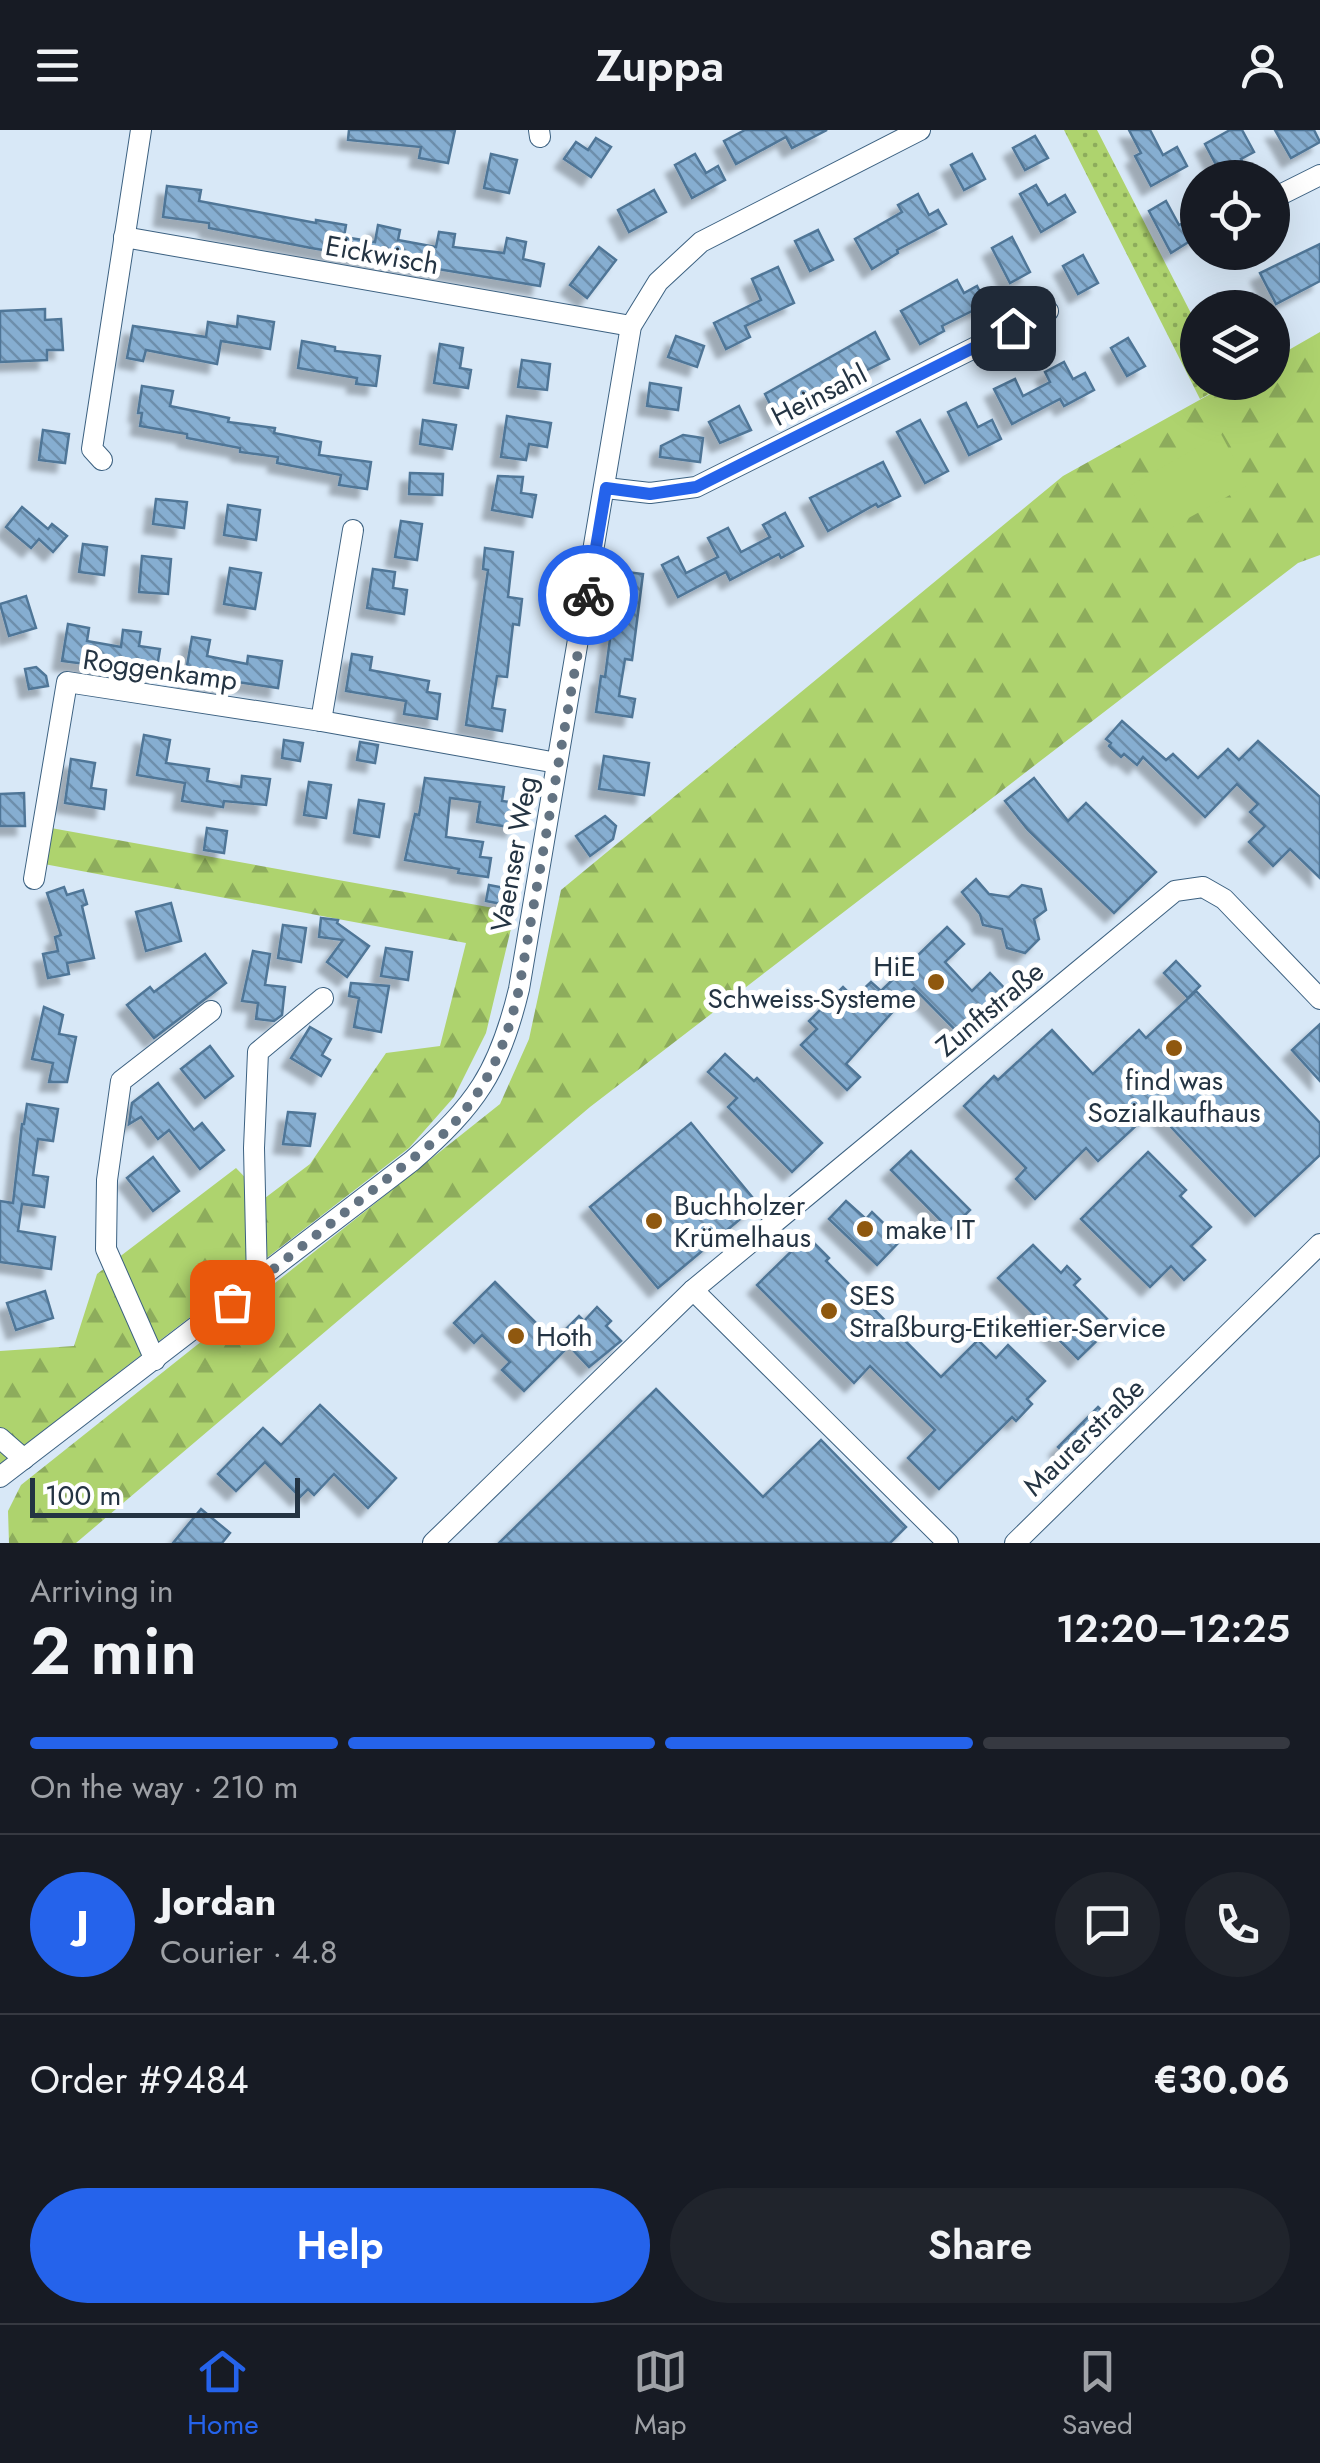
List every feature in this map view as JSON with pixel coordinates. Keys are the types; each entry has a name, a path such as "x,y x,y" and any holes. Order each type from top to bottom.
{"street":[{"path":"102,460 92,449 141,130"},
{"name":"Vaenser Weg","path":"0,1477 257,1282 446,1132 472,1104 493,1070 519,989 631,326 658,282 700,242 920,130"},
{"path":"1290,189 1320,175"},
{"name":"Eickwisch","path":"124,237 631,326"},
{"name":"Heinsahl","path":"606,488 650,494 696,487 1048,310"},
{"path":"321,721 353,530"},
{"name":"Roggenkamp","path":"34,879 68,682 558,763"},
{"name":"Zunftstraße","path":"433,1543 693,1290 1176,891 1202,887 1224,899 1320,999"},
{"path":"257,1282 254,1148 258,1052 322,998"},
{"path":"155,1360 106,1250 106,1180 120,1080 211,1011"},
{"name":"Maurerstraße","path":"1015,1543 1320,1244"},
{"path":"693,1290 948,1543"},
{"path":"0,1438 24,1459"}],"green space":[{"path":"1064,130 1097,130 1180,292 1180,359"},
{"path":"1320,332 1320,555 1298,563 590,1107 76,1543 9,1543 8,1511 21,1485 500,1104 529,1039 561,890 1063,476 1199,400 1290,400 1290,349"},
{"path":"1221,434 1248,485 1158,535 1129,486"},
{"path":"51,828 515,912 486,1033 454,1097 409,1148 0,1464 0,1351 74,1346 97,1274 236,1168 265,1198 310,1164 386,1053 440,1046 466,943 44,864"}],"building":[{"path":"349,130 455,130 448,163 419,158 421,147 348,140"},
{"path":"745,130 827,130 792,148 786,137 736,164 724,141"},
{"path":"1129,130 1150,130 1163,155 1177,147 1184,160 1180,160 1180,170 1151,186 1135,156 1141,153"},
{"path":"1230,130 1242,130 1254,152 1242,160 1213,160 1205,144"},
{"path":"1275,130 1314,130 1320,142 1291,158"},
{"path":"1035,136 1048,158 1025,170 1013,148"},
{"path":"596,138 611,147 591,177 564,159 576,142 588,150"},
{"path":"491,154 517,160 509,193 484,188"},
{"path":"695,154 706,173 718,166 725,180 692,198 675,165"},
{"path":"972,154 985,179 964,190 951,165"},
{"path":"1036,185 1048,205 1065,195 1075,212 1041,232 1020,194"},
{"path":"167,186 201,190 199,201 346,225 344,237 375,242 378,225 400,230 398,240 436,247 439,232 455,234 453,247 504,253 507,238 526,242 523,259 544,264 540,286 311,248 209,228 209,223 163,217"},
{"path":"654,190 666,212 629,232 618,210"},
{"path":"918,194 929,215 938,210 946,224 897,250 872,269 855,239 902,212 898,205"},
{"path":"1166,201 1180,224 1180,247 1171,253 1149,211"},
{"path":"818,230 833,260 810,271 795,241"},
{"path":"1012,237 1030,272 1010,283 992,248"},
{"path":"1320,244 1320,281 1290,297 1290,290 1269,290 1260,273 1290,270 1290,258"},
{"path":"599,247 616,260 587,298 570,285"},
{"path":"1083,255 1098,283 1078,294 1063,266"},
{"path":"778,267 794,303 745,326 750,337 726,349 714,323 761,300 752,279"},
{"path":"957,280 964,293 977,286 986,304 942,326 944,331 920,344 901,311"},
{"path":"45,309 45,320 61,319 63,350 47,350 47,360 0,362 0,311"},
{"path":"238,316 274,322 270,349 221,341 217,364 146,350 143,361 127,358 133,326 206,337 208,322 237,327"},
{"path":"875,332 889,359 776,416 765,394"},
{"path":"676,336 704,346 697,367 668,357"},
{"path":"1128,338 1145,366 1127,376 1111,348"},
{"path":"302,341 335,347 335,351 380,356 376,386 356,384 357,378 298,368"},
{"path":"440,344 463,348 460,368 471,370 468,388 434,383"},
{"path":"522,360 550,364 547,390 518,387"},
{"path":"1064,362 1073,379 1085,373 1094,390 1064,406 1060,399 1012,424 994,389 1015,379 1023,396 1050,382 1045,372"},
{"path":"650,383 681,388 678,410 647,406"},
{"path":"142,386 173,391 170,406 321,442 319,455 371,462 367,489 339,485 341,475 277,463 278,457 240,452 240,448 187,438 187,434 140,426"},
{"path":"966,403 978,427 992,420 1001,439 969,455 948,412"},
{"path":"739,406 751,430 720,443 709,422"},
{"path":"507,416 551,423 547,447 529,444 526,460 501,457"},
{"path":"423,420 456,425 452,449 420,444"},
{"path":"920,420 948,471 925,483 897,432"},
{"path":"43,430 69,434 65,463 39,460"},
{"path":"683,435 703,438 700,462 660,457 661,446"},
{"path":"883,462 900,496 878,507 876,504 828,531 810,498"},
{"path":"410,473 443,474 442,495 409,494"},
{"path":"498,476 523,477 521,493 536,495 532,517 492,510"},
{"path":"156,499 187,502 184,528 153,524"},
{"path":"228,505 260,510 256,540 224,535"},
{"path":"22,507 48,529 52,524 67,536 53,552 39,539 31,548 6,527"},
{"path":"785,513 803,546 730,580 726,572 678,597 662,565 678,557 686,573 718,557 708,538 728,528 741,552 770,537 763,525"},
{"path":"401,521 422,524 417,560 395,557"},
{"path":"83,544 107,547 104,575 79,572"},
{"path":"485,548 513,552 508,597 522,599 519,625 513,624 507,677 497,676 492,708 505,710 502,731 466,725 488,570 483,569"},
{"path":"142,556 171,559 168,594 139,592"},
{"path":"230,568 261,573 255,609 224,604"},
{"path":"373,569 395,572 393,588 407,590 404,614 367,608"},
{"path":"619,571 643,574 632,660 625,659 619,696 635,699 632,717 596,712 601,676 605,677"},
{"path":"26,596 36,628 9,636 0,604"},
{"path":"68,624 89,628 87,641 121,647 123,630 141,632 139,646 160,649 156,673 62,661"},
{"path":"192,637 210,640 207,656 247,664 248,656 282,661 278,688 185,677"},
{"path":"352,654 372,657 370,670 429,681 427,692 440,694 437,719 404,714 406,701 346,691"},
{"path":"36,667 46,676 48,686 29,689 25,669"},
{"path":"1122,721 1166,760 1173,754 1198,778 1228,749 1239,760 1258,741 1320,797 1320,878 1290,849 1273,866 1249,842 1265,826 1250,812 1258,804 1237,784 1205,817 1143,757 1137,765 1124,754 1121,757 1106,739"},
{"path":"144,735 170,740 166,763 209,769 207,781 241,787 242,776 270,779 266,805 224,801 223,807 182,801 185,783 137,775"},
{"path":"284,740 303,743 300,761 282,758"},
{"path":"360,742 378,745 375,763 357,760"},
{"path":"604,756 649,763 644,795 599,789"},
{"path":"71,759 95,763 91,788 106,790 104,809 65,803"},
{"path":"425,778 504,787 502,801 518,803 515,828 477,822 480,802 450,798 446,837 483,842 480,857 491,858 488,877 405,860"},
{"path":"1034,778 1068,821 1086,803 1156,872 1114,913 1028,830 1005,801"},
{"path":"309,782 331,785 326,818 304,815"},
{"path":"24,793 25,826 0,826 0,794"},
{"path":"359,800 384,804 379,837 354,833"},
{"path":"605,816 616,826 613,839 590,856 576,836"},
{"path":"207,828 227,831 224,853 204,850"},
{"path":"976,879 989,894 1009,897 1022,885 1041,889 1046,910 1034,919 1039,939 1025,953 1007,948 1002,929 983,925 980,914 962,892"},
{"path":"489,885 515,890 512,906 486,901"},
{"path":"64,887 67,895 83,890 87,904 82,906 94,958 67,963 69,974 48,978 43,954 58,951 55,937 61,935 47,893"},
{"path":"171,903 181,941 146,951 136,912"},
{"path":"321,918 338,920 369,946 347,977 327,962 343,940 319,937"},
{"path":"283,925 306,928 301,962 278,958"},
{"path":"947,927 964,944 945,962 972,991 990,973 1010,994 964,1039 914,988 846,1064 860,1077 847,1090 801,1045 817,1029 809,1021 843,987 854,998 871,982 881,991"},
{"path":"386,948 412,952 408,980 381,976"},
{"path":"253,951 270,954 265,985 285,987 282,1015 274,1021 256,1019 258,1003 242,1001"},
{"path":"205,954 226,983 154,1038 127,1005 150,987 154,992"},
{"path":"1176,961 1200,986 1188,998 1164,973"},
{"path":"351,983 389,986 381,1032 354,1027 359,998 349,996"},
{"path":"1196,991 1320,1123 1320,1155 1255,1216 1154,1109 1098,1161 1086,1148 1035,1199 1016,1179 1026,1168 964,1106 994,1076 998,1080 1052,1030 1093,1074 1139,1030 1146,1038"},
{"path":"44,1007 63,1015 59,1034 76,1037 67,1082 49,1082 53,1063 32,1059"},
{"path":"1320,1024 1320,1081 1292,1050"},
{"path":"310,1027 331,1039 322,1055 330,1060 321,1076 291,1058"},
{"path":"210,1046 233,1076 205,1098 181,1069"},
{"path":"725,1054 754,1081 757,1078 822,1143 792,1172 728,1107 737,1098 708,1072"},
{"path":"158,1083 194,1130 202,1123 224,1150 200,1169 169,1130 158,1139 141,1117 129,1124 132,1103"},
{"path":"27,1104 58,1109 53,1141 38,1139 33,1175 48,1177 44,1207 22,1204 18,1231 55,1237 51,1269 0,1262 0,1201 13,1203"},
{"path":"288,1112 315,1114 310,1146 283,1144"},
{"path":"691,1123 758,1204 658,1288 590,1207"},
{"path":"911,1151 970,1210 950,1230 891,1170"},
{"path":"1148,1152 1186,1190 1180,1196 1211,1227 1191,1246 1205,1260 1184,1280 1171,1266 1150,1287 1081,1219"},
{"path":"153,1157 179,1191 153,1211 127,1178"},
{"name":"make IT","path":"846,1201 866,1219 872,1212 901,1240 877,1265 829,1219"},
{"path":"807,1236 829,1258 826,1261 941,1377 978,1340 996,1358 1008,1345 1045,1381 1027,1399 1032,1404 1016,1421 1012,1417 939,1489 908,1458 935,1430 870,1366 854,1383 757,1285"},
{"path":"1033,1245 1061,1273 1067,1266 1080,1279 1074,1285 1113,1325 1078,1359 998,1278"},
{"name":"Hoth","path":"495,1282 554,1341 579,1316 584,1321 597,1307 611,1321 606,1326 621,1341 589,1367 569,1346 524,1391 502,1370 510,1362 482,1335 474,1343 454,1323"},
{"path":"45,1291 53,1318 16,1330 7,1303"},
{"path":"656,1389 763,1497 821,1440 906,1527 890,1543 499,1543"},
{"path":"320,1405 396,1478 368,1508 334,1474 314,1495 308,1489 300,1497 265,1462 236,1491 218,1474 263,1428 281,1445"},
{"path":"1098,1407 1108,1417 1068,1457 1058,1447"},
{"path":"201,1509 230,1533 222,1543 173,1543"}],"way so far":[{"path":"232,1302 446,1132 472,1104 493,1070 519,989 588,595"}],"place":[{"name":"HiE Schweiss-Systeme","path":"936,982"},
{"name":"find was Sozialkaufhaus","path":"1174,1048"},
{"name":"Buchholzer Krümelhaus","path":"654,1221"},
{"name":"make IT","path":"865,1229"},
{"name":"SES Straßburg-Etikettier-Service","path":"829,1311"},
{"name":"Hoth","path":"516,1336"}],"route":[{"path":"588,595 606,488 650,494 696,487 1013,328"}]}
